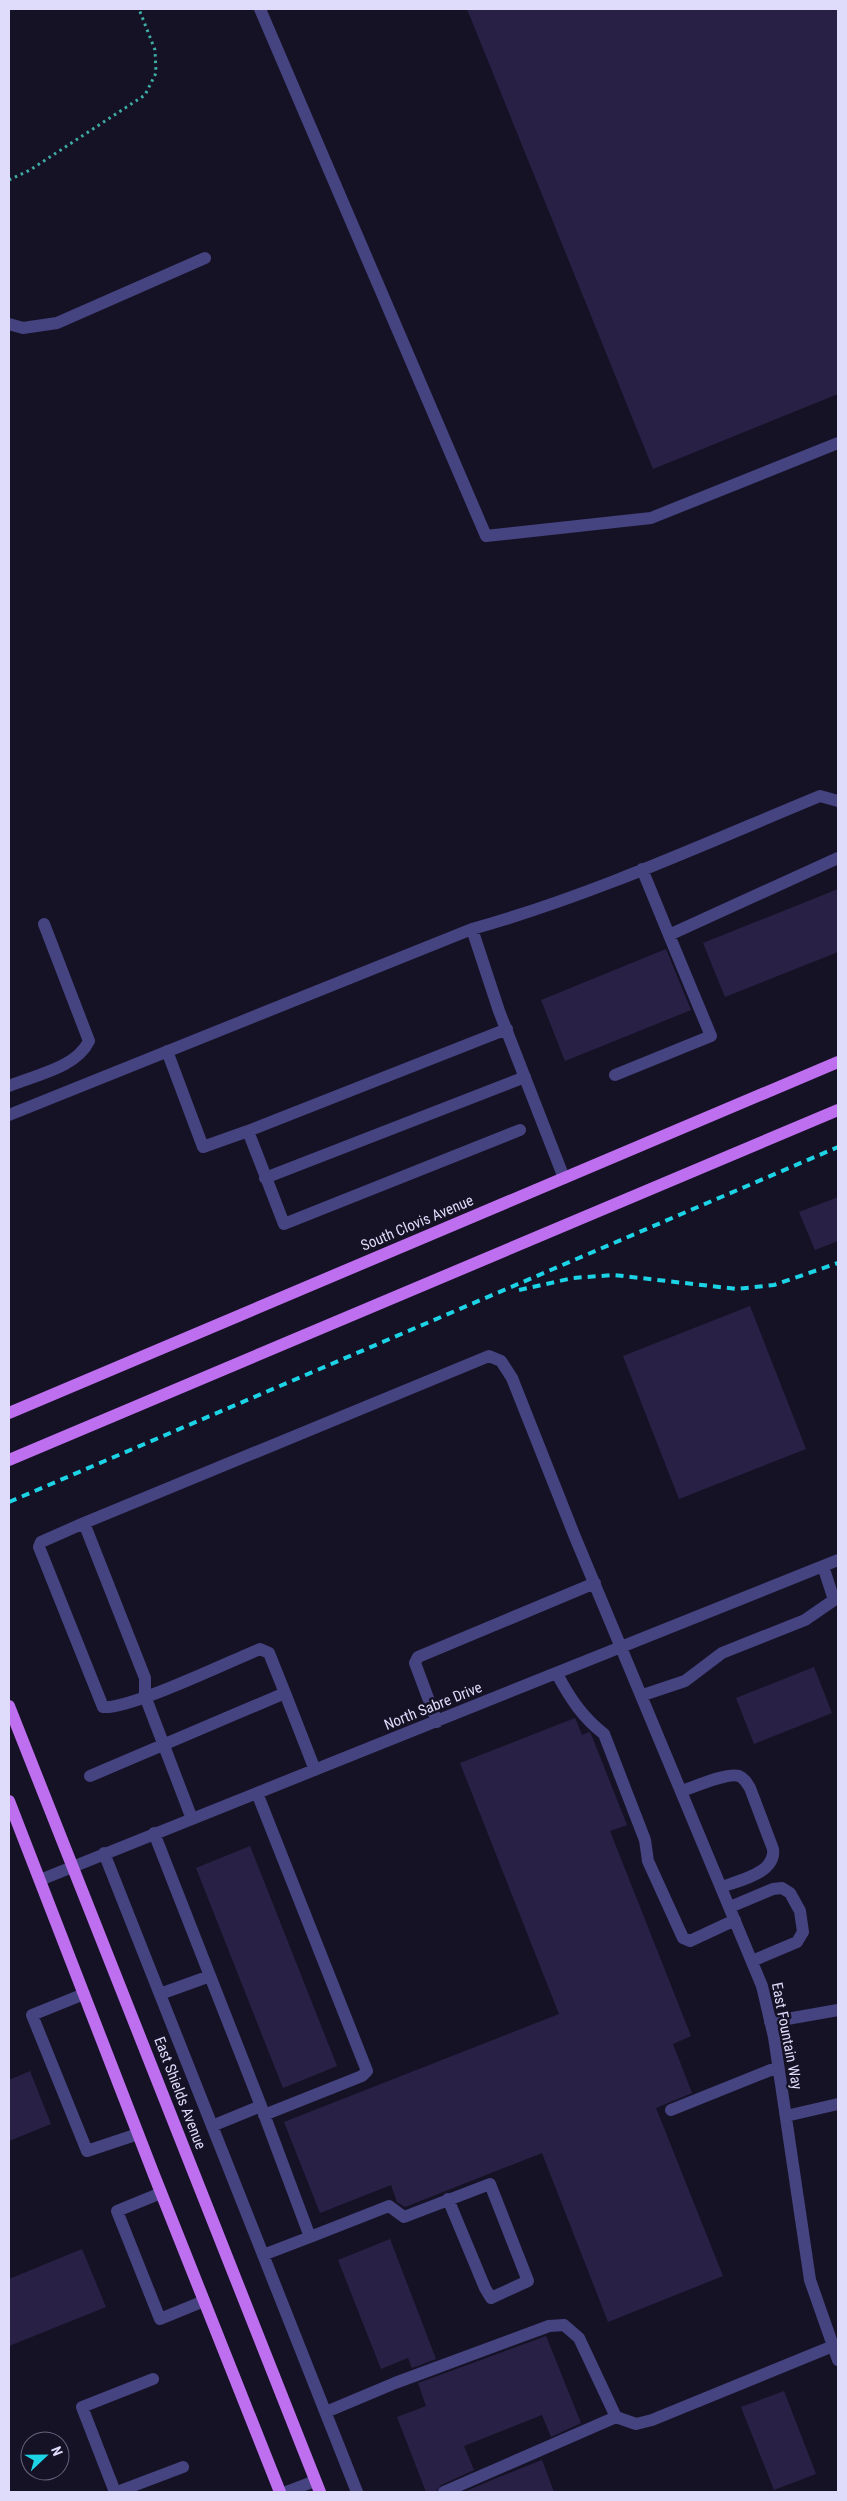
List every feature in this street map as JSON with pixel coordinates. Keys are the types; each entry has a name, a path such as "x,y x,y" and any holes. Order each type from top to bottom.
{"main road":[{"name":"South Clovis Avenue","path":"9,1413 838,1062"},
{"path":"9,1460 838,1110"},
{"name":"East Shields Avenue","path":"9,1706 74,1866 318,2486"},
{"path":"9,1801 161,2193 280,2492"}],"street":[{"path":"260,9 486,536 650,518 838,443"},
{"path":"9,324 23,328 57,323 206,258"},
{"path":"9,1115 472,929 512,918 642,869 820,796 838,801"},
{"path":"669,934 838,858"},
{"path":"615,1074 711,1036 642,869"},
{"path":"9,1086 73,1061 84,1051 89,1042 44,924"},
{"path":"472,929 507,1029 564,1178"},
{"path":"167,1051 203,1147 507,1029"},
{"path":"265,1178 525,1077"},
{"path":"248,1131 284,1224 520,1130"},
{"name":"East Fountain Way","path":"145,1696 111,1708 103,1707 39,1547 41,1542 489,1356 501,1361 512,1378 762,1986 778,2067 810,2280 838,2360"},
{"path":"84,1523 145,1678 145,1696 192,1818"},
{"name":"North Sabre Drive","path":"40,1880 257,1792 623,1648 838,1560"},
{"path":"643,1695 684,1681 722,1654 805,1620 834,1600 823,1566"},
{"path":"437,1722 414,1663 418,1657 596,1583"},
{"path":"145,1696 260,1649 269,1653 315,1770"},
{"path":"558,1674 573,1703 591,1724 604,1734 645,1840 648,1861 683,1938 690,1941 735,1920"},
{"path":"90,1776 285,1693"},
{"path":"682,1791 729,1776 738,1775 744,1779 750,1788 773,1849 774,1858 771,1864 757,1873 722,1887"},
{"path":"212,2126 263,2111 362,2076 367,2071 257,1792"},
{"path":"154,1833 263,2111 310,2237"},
{"name":"East Shields Avenue","path":"104,1853 358,2492"},
{"path":"730,1907 773,1889 782,1888 790,1893 800,1911 803,1932 797,1942 752,1961"},
{"path":"160,1994 210,1976"},
{"path":"84,1994 32,2015 86,2151 138,2134"},
{"path":"770,2022 838,2012"},
{"path":"672,2110 778,2067"},
{"path":"786,2116 838,2104"},
{"path":"263,2255 389,2206 404,2217 448,2199 490,2184 528,2282 491,2298 484,2288 448,2199"},
{"path":"161,2193 117,2211 120,2220 160,2319 204,2301"},
{"path":"326,2412 395,2383 549,2326 564,2325 579,2338 616,2416 636,2424 652,2420 834,2346"},
{"path":"153,2379 82,2407 116,2492 183,2467"},
{"path":"444,2492 616,2416"},
{"path":"286,2492 318,2486"}],"path":[{"path":"9,180 30,170 145,96 156,73 155,50 139,9"}],"building":[{"path":"467,9 838,9 838,394 653,469"},
{"path":"838,889 838,952 725,997 703,943"},
{"path":"666,949 691,1010 565,1061 541,1000"},
{"path":"838,1197 838,1241 815,1250 799,1212"},
{"path":"750,1306 806,1449 679,1499 623,1356"},
{"path":"814,1667 832,1713 754,1744 736,1698"},
{"path":"575,1718 582,1735 589,1732 591,1734 627,1825 610,1831 691,2036 673,2044 692,2093 656,2108 723,2276 608,2322 542,2153 405,2207 397,2202 391,2185 320,2213 284,2122 559,2014 460,1763"},
{"path":"250,1846 337,2066 283,2088 196,1868"},
{"path":"30,2071 51,2124 9,2141 9,2080"},
{"path":"390,2239 436,2359 412,2368 408,2358 381,2369 338,2260"},
{"path":"82,2249 106,2307 9,2346 9,2279"},
{"path":"546,2336 581,2423 551,2437 542,2415 464,2446 474,2470 441,2485 436,2492 426,2492 397,2417 426,2406 418,2383"},
{"path":"784,2391 816,2474 774,2490 741,2407"},
{"path":"542,2460 554,2492 464,2492 499,2477"}],"railway":[{"path":"9,1502 838,1147"},
{"path":"519,1290 573,1278 614,1275 737,1289 774,1285 838,1263"}]}
